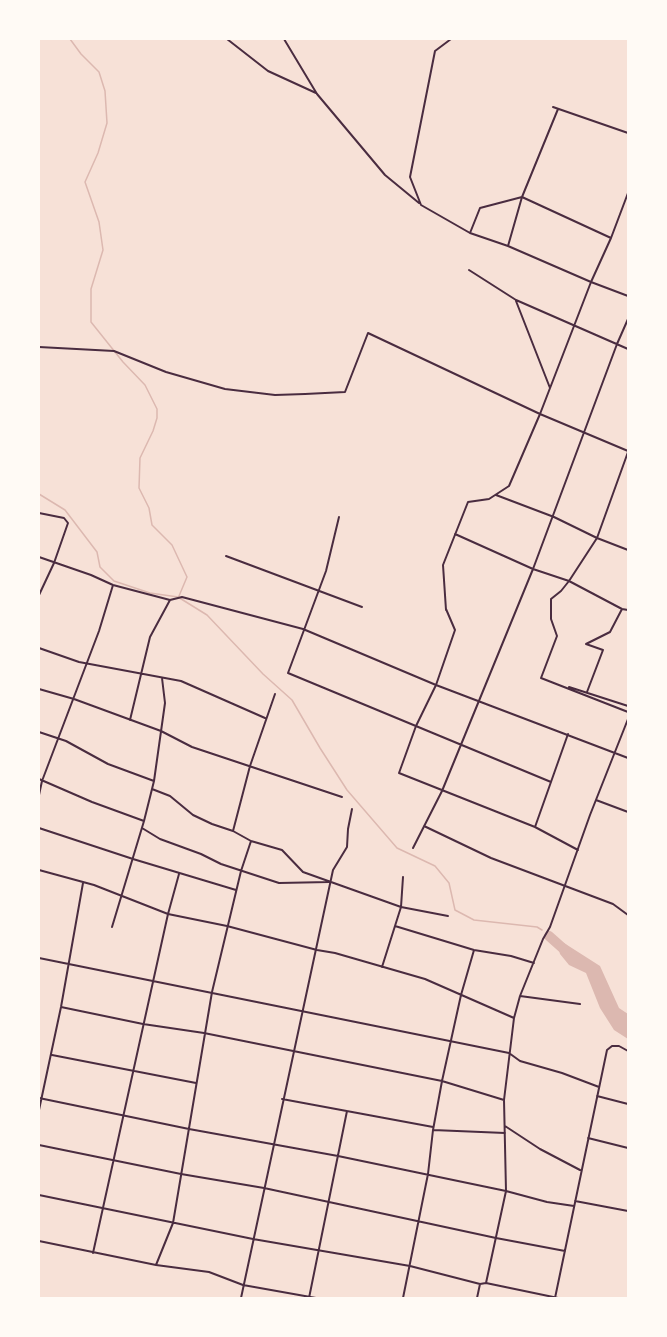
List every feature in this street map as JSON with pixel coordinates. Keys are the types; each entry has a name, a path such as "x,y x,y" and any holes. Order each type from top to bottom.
{"street":[{"path":"227,39 268,71 317,94"},
{"path":"284,39 317,94 385,175 421,205 470,233 508,246 628,296"},
{"path":"421,205 410,177 411,166 435,51 451,39"},
{"path":"553,107 628,133"},
{"path":"508,246 522,197 558,109"},
{"path":"578,850 535,827 399,773 416,726 436,685 455,630 446,609 443,565 455,534 468,502 489,499 509,486 628,193"},
{"path":"470,233 480,208 522,197 611,238"},
{"path":"468,270 516,300 628,349"},
{"path":"516,300 550,388"},
{"path":"413,848 442,790 533,569 628,319"},
{"path":"39,347 114,351 166,372 225,389 275,395 305,394 345,392 368,333 540,414 628,452 597,538 569,581 551,599 551,619 557,636 541,678"},
{"path":"496,495 554,517 628,550"},
{"path":"39,513 68,522 54,563 39,595"},
{"path":"339,516 326,571 317,590 288,673 551,782"},
{"path":"455,534 533,569 569,581 628,610"},
{"path":"226,556 362,607"},
{"path":"39,557 113,585 170,600 182,597 303,629 436,685 628,758"},
{"path":"39,795 41,780 74,699 113,585"},
{"path":"130,720 150,637 170,600"},
{"path":"587,692 603,650 586,644 610,632 622,609"},
{"path":"39,648 86,664 181,681 265,718"},
{"path":"112,927 154,781 165,703 162,678"},
{"path":"541,678 628,706"},
{"path":"541,678 628,712"},
{"path":"39,689 74,699 160,731 192,747 342,797"},
{"path":"233,831 250,766 274,694"},
{"path":"486,1283 506,1191 504,1100 514,1018 520,996 565,887 628,719"},
{"path":"39,732 59,739 108,764 154,781"},
{"path":"535,827 568,734"},
{"path":"41,780 144,821"},
{"path":"152,789 170,796 193,815 212,824 233,831 251,841 282,850 303,872 401,907 448,916"},
{"path":"596,800 628,812"},
{"path":"241,1298 333,870 347,848 352,809"},
{"path":"423,826 491,858 613,904 628,915"},
{"path":"39,828 179,874 236,890"},
{"path":"142,828 160,839 279,884 332,882"},
{"path":"156,1265 173,1223 212,992 241,870 251,841"},
{"path":"39,870 122,896 168,914 335,953 425,979 514,1018"},
{"path":"93,1253 143,1024 179,874"},
{"path":"382,968 401,907 403,877"},
{"path":"39,1110 61,1007 83,883"},
{"path":"395,926 474,950 511,956 534,963"},
{"path":"402,1298 428,1174 442,1081 461,995 474,950"},
{"path":"39,958 509,1053 520,1061 599,1087"},
{"path":"520,996 580,1004"},
{"path":"61,1007 442,1081 504,1100"},
{"path":"39,1195 253,1239 410,1266 480,1284 486,1283 556,1298 607,1050 612,1046 619,1046 628,1051"},
{"path":"51,1054 196,1083"},
{"path":"597,1096 628,1104"},
{"path":"40,1099 273,1145 338,1155 574,1206"},
{"path":"282,1099 433,1129 505,1133"},
{"path":"309,1297 347,1111"},
{"path":"505,1126 540,1149 581,1171"},
{"path":"588,1138 628,1148"},
{"path":"39,1145 180,1174 264,1188 565,1251"},
{"path":"575,1201 628,1210"},
{"path":"39,1241 156,1265 209,1272 243,1285 316,1298"},
{"path":"477,1298 480,1284"}],"shaded area":[{"path":"557,942 564,943 600,966 619,1008 628,1014 628,1039 614,1030 600,1008 586,973 569,965 560,954"}],"waterway":[{"path":"70,39 99,72 105,91 107,123 98,153 85,182 99,222 103,250 91,289 91,322 145,385 157,409 153,431 140,458 139,488 149,508 152,525 172,545 187,577 179,596"},
{"path":"39,494 65,510 97,552 100,567 114,581 150,593 178,597 207,615 263,674 292,700 347,790 397,848 435,866 449,883 455,910 474,920 537,927 542,930"},
{"path":"549,936 567,952"}]}
